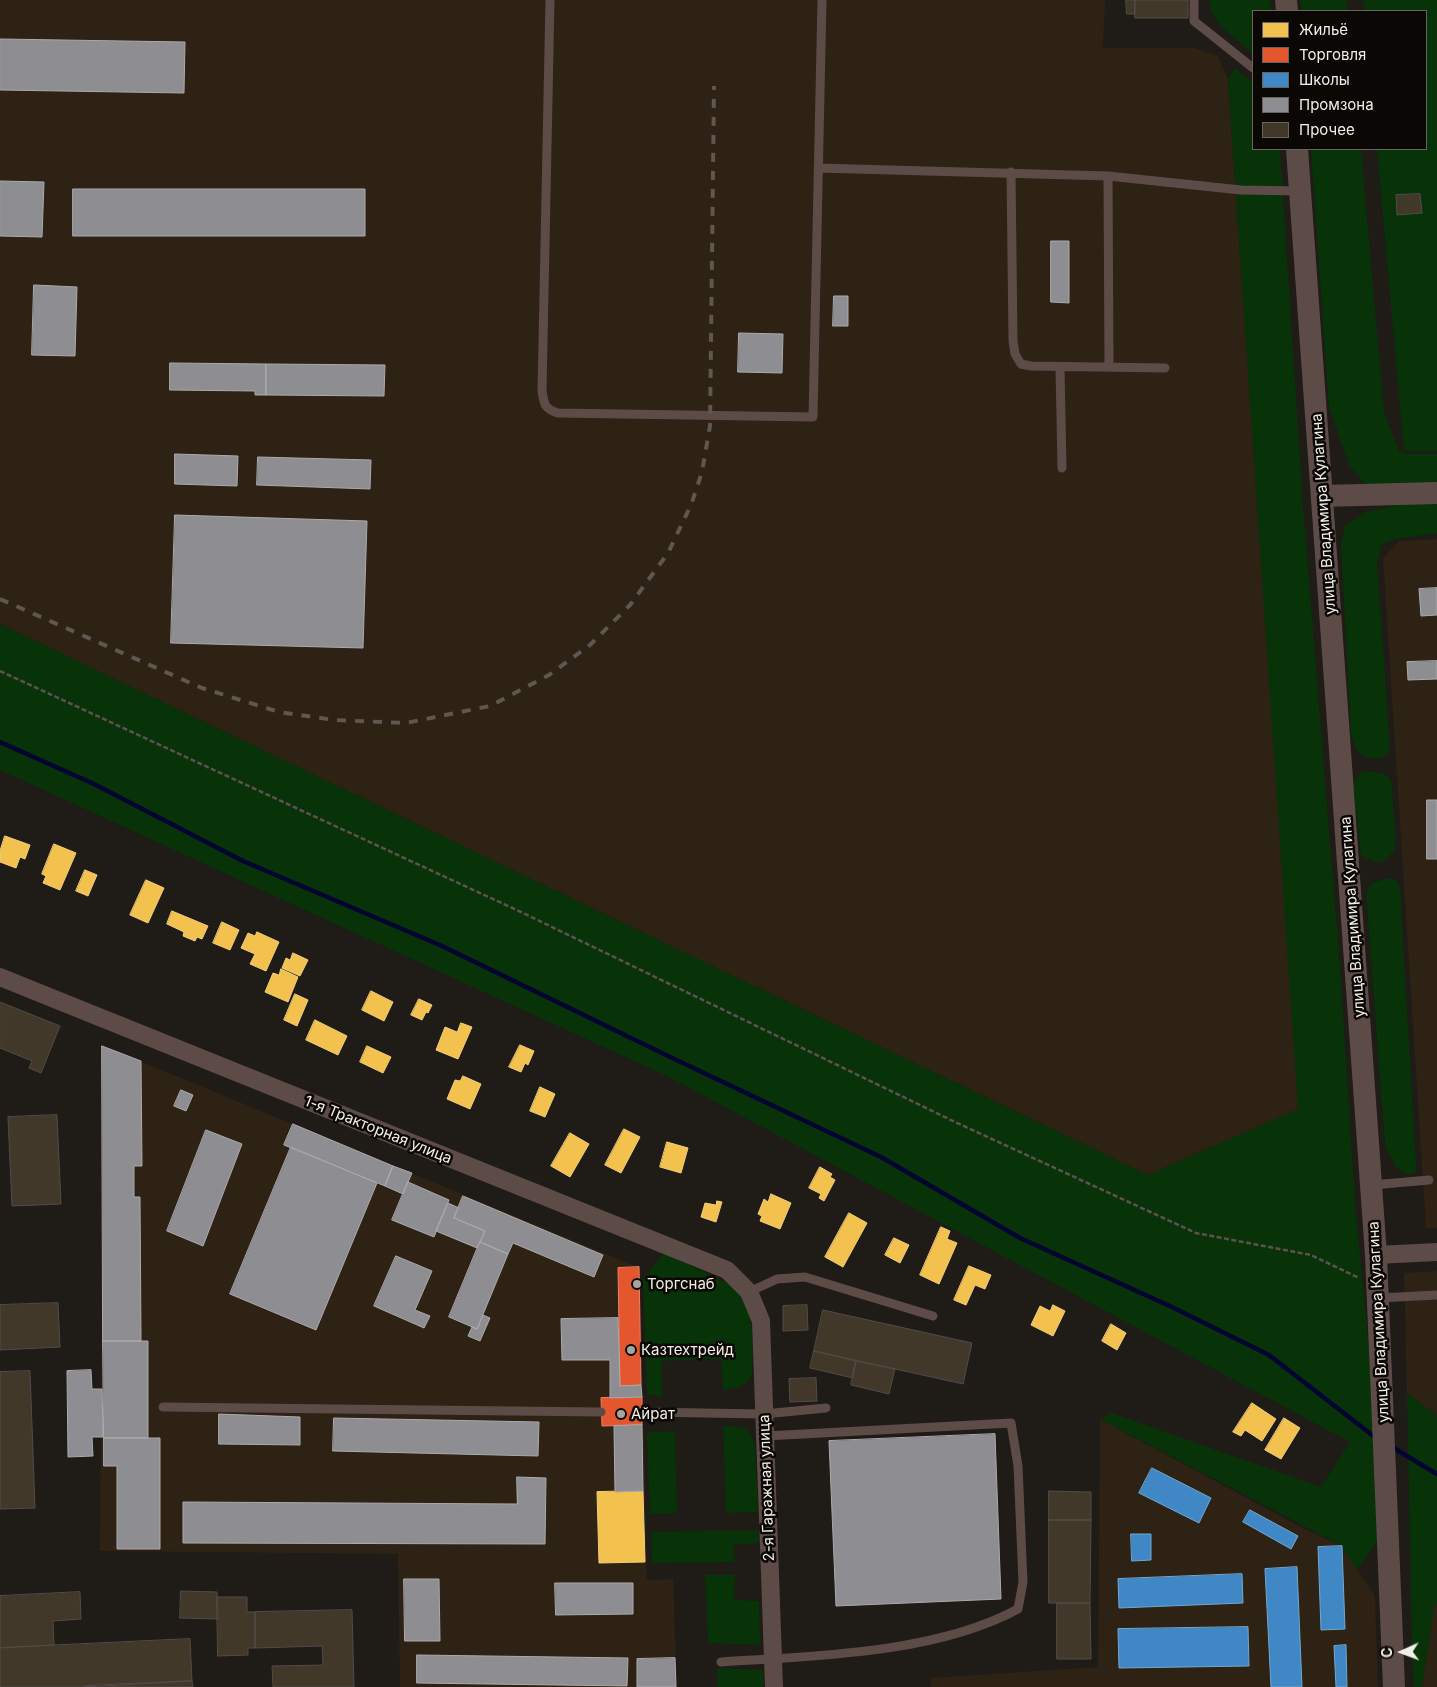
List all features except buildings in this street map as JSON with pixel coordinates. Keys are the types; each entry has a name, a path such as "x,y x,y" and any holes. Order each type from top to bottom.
{"street":[{"name":"улица Владимира Кулагина","path":"1297,150 1376,1255 1394,1687"},
{"path":"1323,496 1437,493"},
{"name":"1-я Тракторная улица","path":"0,977 727,1270 749,1292"},
{"path":"1376,1255 1437,1252"},
{"name":"2-я Гаражная улица","path":"749,1292 761,1321 774,1687"}],"lane":[{"path":"550,0 543,403 550,410 568,413 813,417 822,0"},
{"path":"1194,0 1194,21 1252,67"},
{"path":"818,168 1108,176 1241,190 1300,190"},
{"path":"1011,172 1013,341 1015,354 1021,364 1060,367 1165,368"},
{"path":"1108,176 1109,367"},
{"path":"1060,367 1062,468"},
{"path":"1371,1185 1429,1180"},
{"path":"749,1292 778,1279 805,1277 932,1316"},
{"path":"1378,1293 1437,1295"},
{"path":"162,1407 601,1412"},
{"path":"643,1412 764,1414 826,1408"},
{"path":"721,1662 830,1654 902,1645 968,1629 1000,1618 1018,1609 1023,1582 1018,1466 1011,1423 765,1436"}],"path":[{"path":"0,671 521,912 955,1122 1196,1233 1311,1255 1378,1293"}],"shaded area":[{"path":"0,0 1105,0 1103,48 1194,48 1218,56 1228,79 1299,1109 1148,1175 0,624"},
{"path":"1437,539 1437,1228 1426,1228 1383,558 1399,541"},
{"path":"104,1046 640,1268 647,1580 673,1579 677,1687 400,1687 398,1554 100,1551"},
{"path":"1437,1271 1437,1416 1407,1393 1404,1273"},
{"path":"1100,1419 1301,1527 1342,1546 1375,1596 1378,1687 931,1687 930,1678 1098,1667"},
{"path":"1437,1603 1437,1687 1422,1687 1434,1605"}],"green space":[{"path":"1209,0 1270,0 1271,10 1252,10 1252,52 1219,24 1211,9"},
{"path":"1300,0 1347,0 1348,10 1301,10"},
{"path":"1363,0 1437,0 1437,451 1404,451 1377,150 1427,150 1427,10 1364,10"},
{"path":"1235,68 1252,82 1252,150 1280,150 1303,506 1340,966 1355,1202 1373,1394 1380,1538 1357,1570 1342,1546 1100,1419 1112,1413 1321,1487 1350,1442 669,1077 0,770 0,624 1148,1175 1298,1109 1228,79"},
{"path":"1311,150 1361,150 1384,412 1399,451 1409,454 1437,454 1437,487 1381,488 1365,484 1349,465 1329,407"},
{"path":"1437,502 1437,533 1396,539 1382,544 1377,562 1390,746 1388,754 1376,758 1368,758 1357,750 1351,734 1341,545 1345,526 1365,512 1409,503"},
{"path":"1362,771 1383,773 1391,779 1396,839 1394,851 1382,863 1372,861 1361,855 1353,785"},
{"path":"1389,878 1396,880 1400,888 1416,1166 1415,1173 1407,1175 1396,1167 1385,1145 1366,893 1372,883"},
{"path":"664,1253 730,1284 742,1296 749,1309 753,1340 752,1372 749,1381 738,1388 723,1390 721,1359 662,1361 662,1396 647,1395 643,1279"},
{"path":"1407,1393 1437,1416 1437,1603 1434,1606 1422,1687 1414,1687 1412,1654"},
{"path":"723,1426 744,1428 751,1435 755,1445 758,1512 726,1513"},
{"path":"675,1431 677,1513 650,1514 647,1432"},
{"path":"758,1530 758,1543 734,1545 735,1562 652,1563 651,1532"},
{"path":"705,1575 735,1575 734,1600 759,1601 760,1645 708,1643"},
{"path":"717,1668 763,1670 763,1687 717,1687"}],"waterway":[{"path":"0,742 94,784 243,861 442,946 881,1157 1020,1238 1172,1307 1269,1355 1376,1438"},
{"path":"1392,1447 1437,1474"}],"railway":[{"path":"0,599 202,688 279,712 334,720 406,723 490,706 549,675 590,645 630,605 668,553 691,505 702,472 710,426 714,86"}],"place":[{"name":"Торгснаб","path":"637,1284"},
{"name":"Казтехтрейд","path":"631,1350"},
{"name":"Айрат","path":"621,1414"}]}
